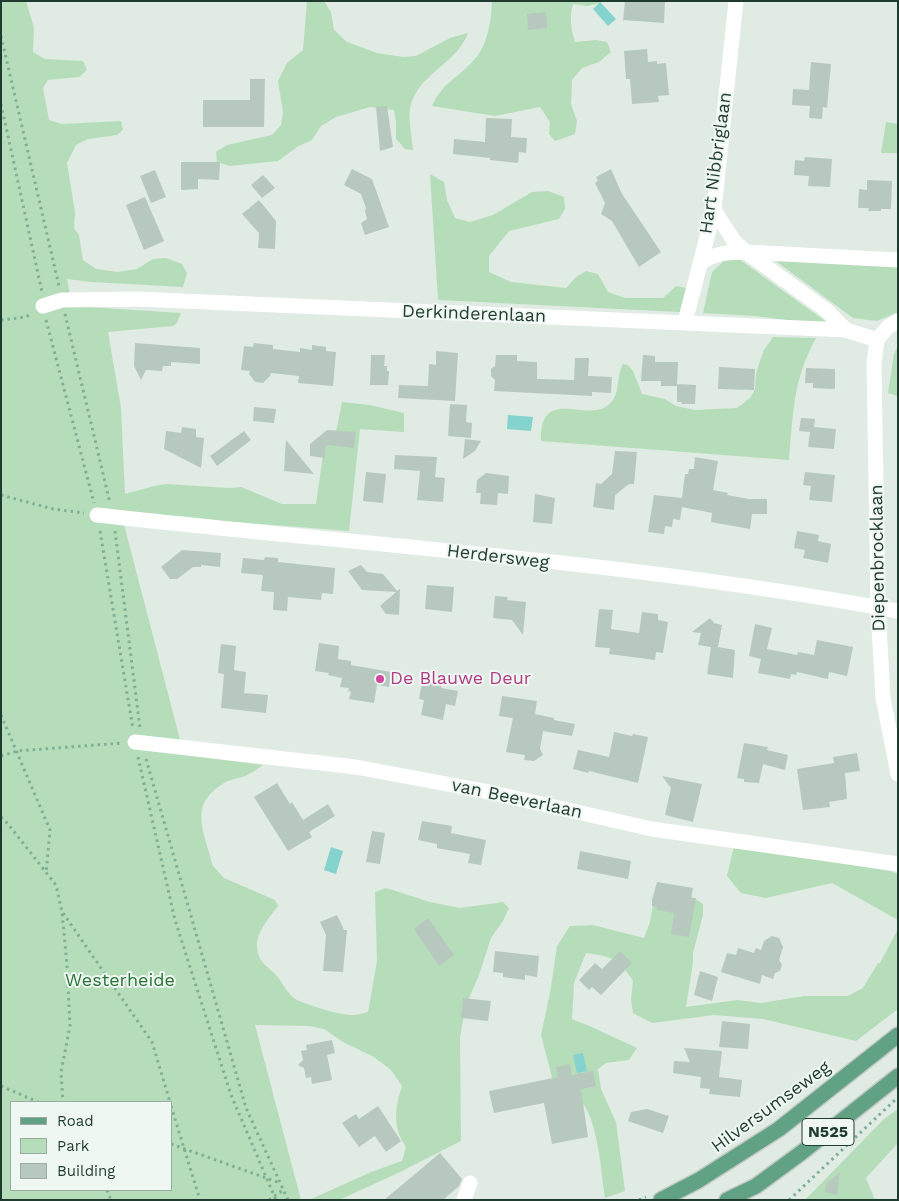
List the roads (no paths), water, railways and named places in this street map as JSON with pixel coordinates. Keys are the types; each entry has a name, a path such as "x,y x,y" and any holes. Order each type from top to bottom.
{"main road":[{"name":"Hilversumseweg","path":"661,1200 699,1180 779,1129 898,1035"},
{"name":"N525","path":"727,1200 756,1186 898,1076"}],"street":[{"name":"Hart Nibbriglaan","path":"685,322 714,210 736,1"},
{"path":"714,210 734,241 746,252 826,310 846,330"},
{"path":"700,263 710,256 724,252 898,260"},
{"name":"Derkinderenlaan","path":"43,306 62,300 137,299 846,330 878,340"},
{"path":"878,340 888,327 898,321"},
{"name":"Diepenbrocklaan","path":"878,340 874,363 878,608 883,698 898,774"},
{"name":"Herdersweg","path":"97,515 365,542 717,582 898,611"},
{"name":"van Beeverlaan","path":"138,742 356,767 484,792 652,829 898,864"},
{"path":"464,1200 470,1184"}],"water":[{"path":"600,2 616,19 608,26 593,9"},
{"path":"508,415 533,417 531,431 507,429"},
{"path":"331,847 343,851 336,874 324,870"},
{"path":"583,1053 587,1071 577,1073 573,1055"}],"place":[{"name":"De Blauwe Deur","path":"380,679"}],"park label":[{"name":"Westerheide","path":"120,981"}]}
